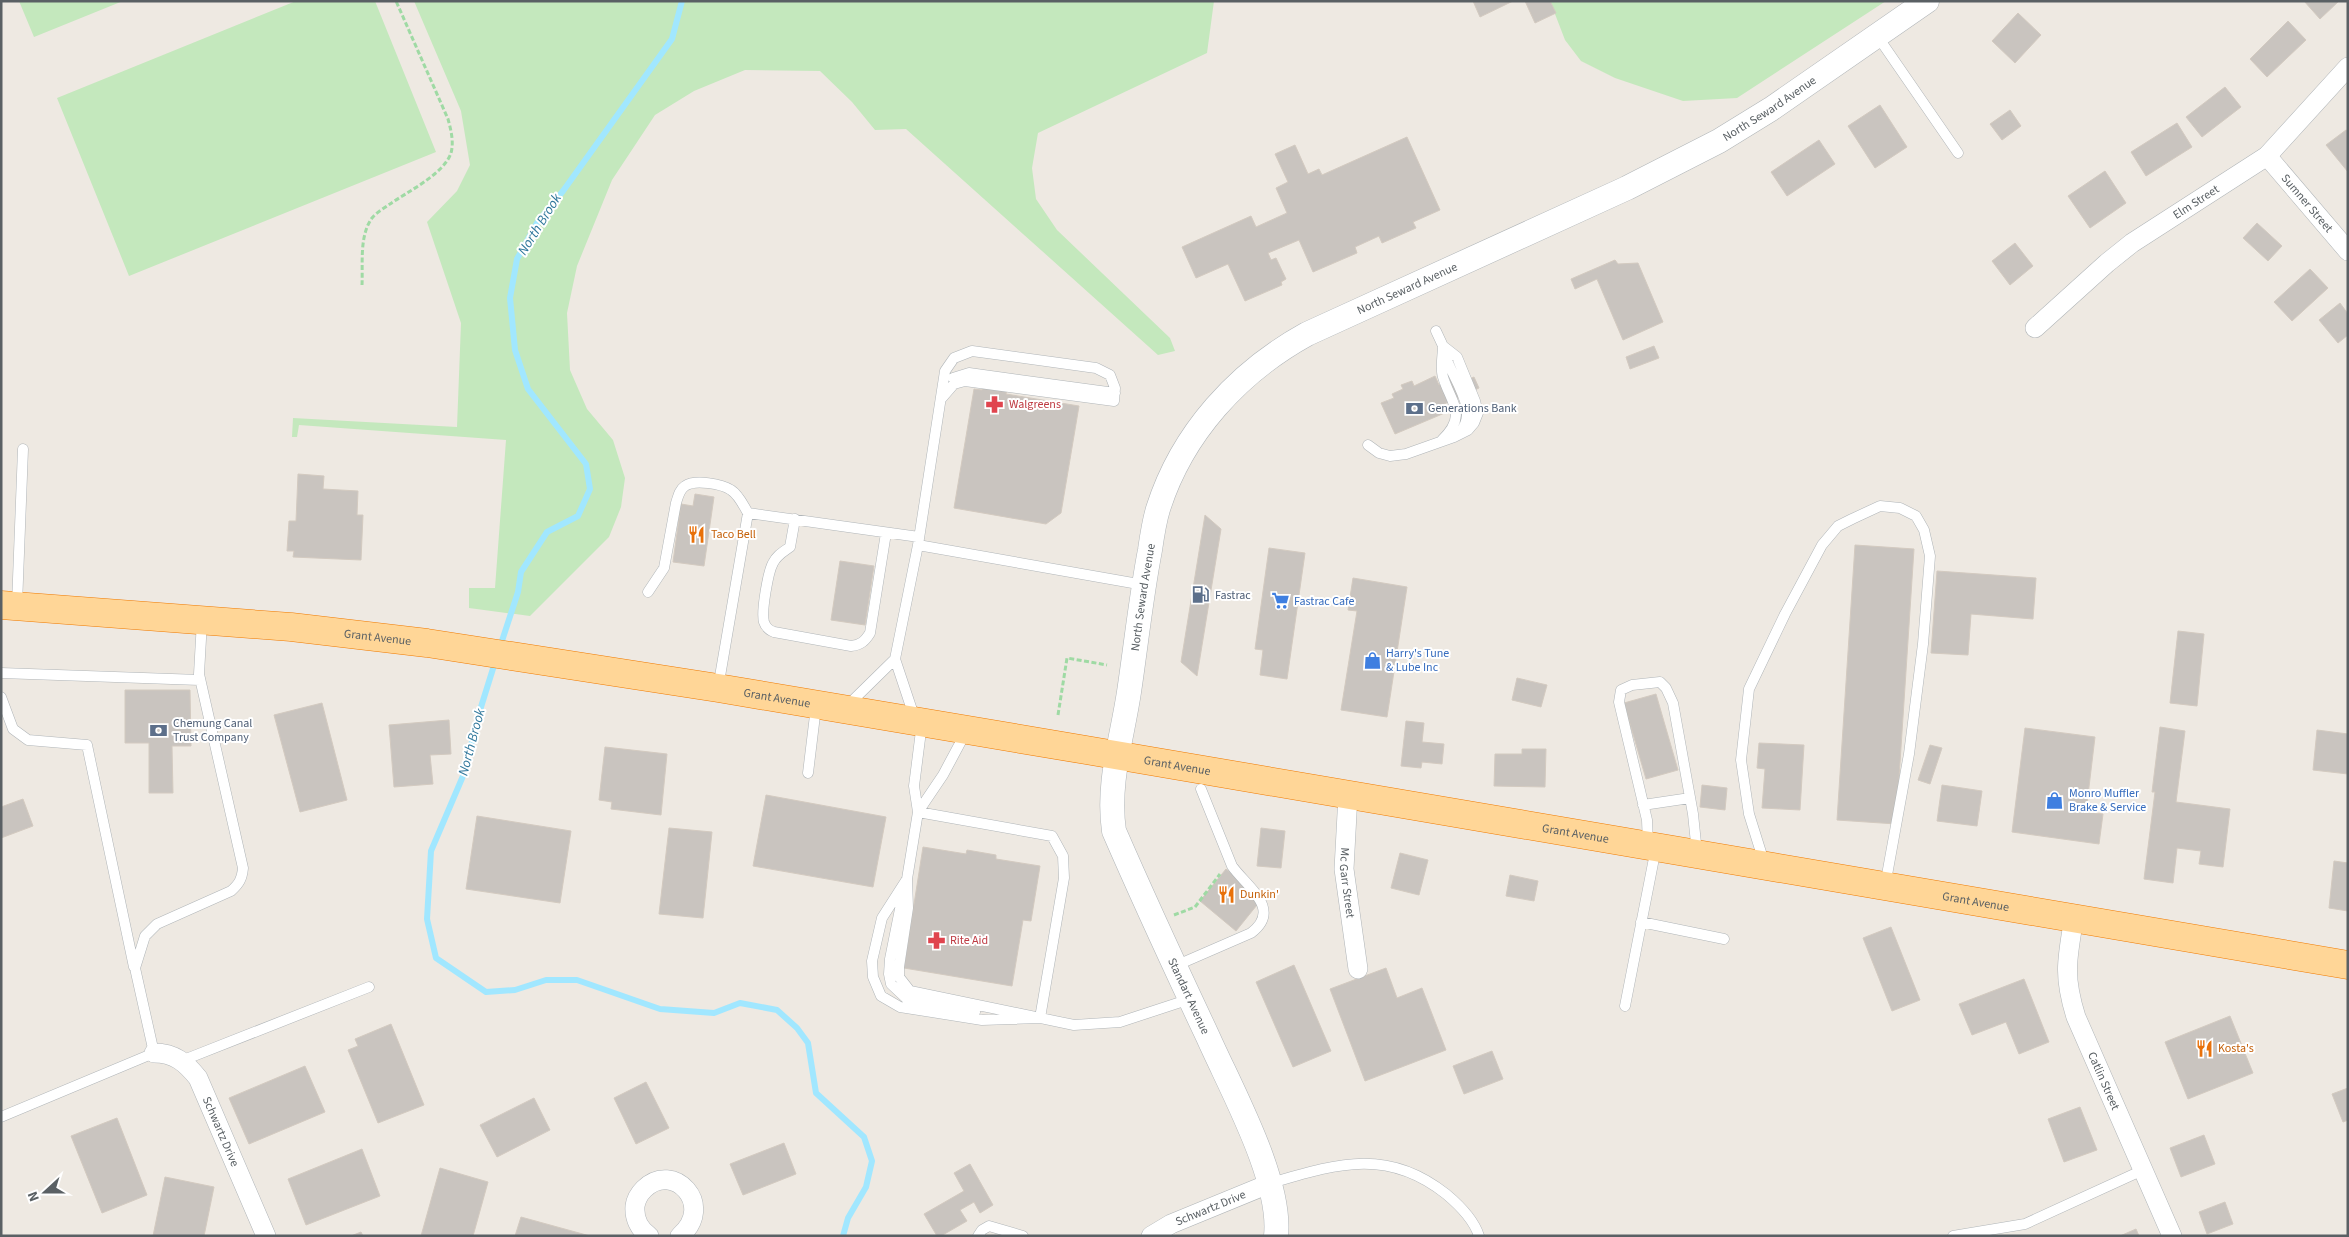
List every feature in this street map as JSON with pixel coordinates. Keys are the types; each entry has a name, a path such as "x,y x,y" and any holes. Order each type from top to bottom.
{"highway":[{"name":"Grant Avenue","path":"9,606 291,627 427,643 816,704 2348,965"}],"street":[{"name":"North Seward Avenue","path":"1116,756 1126,711 1144,585 1157,511 1176,464 1194,435 1239,381 1284,347 1315,330 1627,188 1719,141 1772,109 1928,1"},
{"name":"Elm Street","path":"2035,328 2132,243 2267,156 2348,67"},
{"name":"Sumner Street","path":"2267,156 2348,251"},
{"name":"Standart Avenue","path":"1116,756 1110,796 1114,831 1249,1127 1270,1183 1276,1208 1276,1236"},
{"name":"Mc Garr Street","path":"1348,794 1344,869 1358,969"},
{"name":"Catlin Street","path":"2074,918 2066,972 2070,997 2076,1017 2172,1236"},
{"name":"Schwartz Drive","path":"154,1053 176,1056 198,1078 266,1236"},
{"path":"649,1236 637,1223 635,1202 647,1186 656,1181 667,1180 677,1182 687,1189 695,1209 688,1229 680,1236"},
{"name":"Schwartz Drive","path":"1151,1236 1172,1224 1270,1183"}],"lane":[{"path":"1878,37 1958,153"},
{"path":"1368,445 1379,453 1390,456 1406,454 1454,438 1468,430 1474,423 1478,413 1456,357 1443,346 1436,331"},
{"path":"1439,443 1450,432 1457,409 1442,376 1443,346"},
{"path":"942,394 954,384 965,381 1115,397 1110,375 1096,368 972,351 954,358 945,371 919,541 895,659 919,722 914,786 918,812 907,878 890,959 889,974 891,984 906,999 1017,1018"},
{"path":"9,606 23,448"},
{"path":"648,592 664,568 677,498 685,486 695,483 716,485 731,490 748,513 718,688"},
{"path":"1765,865 1749,814 1741,760 1749,689 1785,614 1827,539 1838,526 1880,506 1900,508 1916,516 1924,530 1930,556 1923,644 1909,754 1885,886"},
{"path":"748,513 886,533 1144,585"},
{"path":"795,520 790,547 779,554 772,565 763,613 767,629 774,632 851,646 859,645 865,641 870,633 886,533"},
{"path":"135,968 144,936 150,929 156,924 231,891 242,877 243,868 200,680 202,620"},
{"path":"844,709 895,659"},
{"path":"1,673 200,680"},
{"path":"1625,1006 1641,922 1652,846 1619,702 1621,690 1632,685 1660,682 1666,688 1673,703 1690,798 1697,854"},
{"path":"1,697 13,729 28,740 87,745 154,1053 1,1117"},
{"path":"808,773 816,704"},
{"path":"918,812 936,787 967,730"},
{"path":"1175,966 1251,932 1259,926 1263,916 1257,892 1239,876 1232,866 1201,789"},
{"path":"1643,805 1690,798"},
{"path":"918,812 1052,836 1062,856 1064,878 1040,1018"},
{"path":"907,878 908,908 899,977 904,986 910,991 1074,1025 1120,1022 1190,999"},
{"path":"907,878 882,918 872,961 872,977 882,996 900,1008 982,1020 1040,1018"},
{"path":"1641,922 1724,939"},
{"path":"181,1061 369,987"},
{"path":"1270,1183 1327,1167 1370,1162 1394,1167 1427,1179 1453,1200 1476,1228 1479,1236"},
{"path":"1953,1236 2025,1224 2143,1170"},
{"path":"978,1236 982,1230 989,1226 1023,1236"}],"path":[{"path":"362,286 363,240 373,216 428,179 443,166 450,154 452,137 448,119 396,1"},
{"path":"1058,715 1067,658 1107,665"},
{"path":"1171,916 1195,907 1225,868"}],"green space":[{"path":"19,1 123,1 34,37"},
{"path":"296,1 375,1 436,152 129,276 57,98"},
{"path":"414,1 1214,1 1207,53 1038,133 1032,168 1036,199 1057,230 1170,338 1175,351 1158,355 906,129 875,130 852,102 820,71 745,70 694,91 655,115 612,180 577,266 567,313 570,370 587,409 613,440 625,478 621,507 609,537 530,616 469,608 469,588 495,588 506,440 299,425 297,437 292,437 293,418 457,427 461,323 427,222 457,191 470,165 461,111"},
{"path":"1550,1 1886,1 1737,98 1683,101 1615,78 1581,61 1565,40"}],"building":[{"path":"1473,1 1513,1 1480,17"},
{"path":"1525,1 1550,1 1556,13 1535,23"},
{"path":"2304,1 2339,1 2320,19"},
{"path":"2018,13 2041,35 2015,63 1992,41"},
{"path":"2288,21 2306,40 2267,77 2250,59"},
{"path":"2225,87 2241,107 2202,137 2186,117"},
{"path":"1880,105 1907,147 1875,168 1848,126"},
{"path":"2010,110 2021,126 2002,140 1990,124"},
{"path":"2177,123 2192,147 2146,176 2131,152"},
{"path":"2346,130 2348,131 2348,172 2326,145"},
{"path":"1407,137 1440,210 1413,222 1416,228 1382,243 1379,236 1355,247 1357,253 1313,272 1299,240 1268,253 1271,260 1276,258 1286,279 1281,282 1282,285 1245,301 1228,264 1196,278 1182,247 1251,216 1256,227 1287,213 1276,188 1288,182 1275,154 1295,145 1308,174 1319,169 1322,175"},
{"path":"1819,140 1835,164 1787,196 1771,172"},
{"path":"2105,171 2126,203 2090,228 2068,196"},
{"path":"2257,223 2282,246 2268,261 2243,238"},
{"path":"2015,243 2033,266 2010,285 1992,261"},
{"path":"1615,260 1618,264 1638,263 1663,322 1623,340 1597,279 1575,289 1571,279"},
{"path":"2310,269 2328,288 2292,321 2274,302"},
{"path":"2340,303 2348,314 2348,335 2338,343 2319,320"},
{"path":"1654,346 1659,358 1630,369 1626,357"},
{"name":"Walgreens","path":"985,373 1009,378 1006,394 1079,406 1061,513 1046,524 954,508 974,389 982,390"},
{"name":"Generations Bank","path":"1435,376 1439,385 1452,379 1465,381 1474,377 1479,388 1444,404 1447,412 1395,434 1381,403 1394,398 1392,394 1403,389 1401,385 1412,381 1414,386"},
{"path":"298,474 324,476 323,489 358,491 357,515 363,515 361,560 293,557 294,551 287,551 289,521 296,521"},
{"path":"695,494 714,497 704,566 673,562 681,504 693,506"},
{"name":"Fastrac","path":"1205,515 1221,529 1197,676 1181,662"},
{"path":"1855,545 1914,549 1896,824 1837,820"},
{"name":"Fastrac Cafe","path":"1269,548 1305,553 1287,679 1260,675 1263,650 1255,649"},
{"path":"840,561 874,566 865,625 831,620"},
{"path":"1937,571 2036,578 2033,619 1971,614 1968,655 1931,653"},
{"name":"Harry's Tune & Lube Inc","path":"1353,578 1407,587 1387,717 1341,710 1357,611 1348,610"},
{"path":"2178,631 2204,634 2197,706 2170,703"},
{"path":"1517,678 1547,685 1541,707 1512,700"},
{"path":"125,690 190,690 191,746 172,746 173,793 149,793 149,743 125,743"},
{"path":"1656,694 1678,770 1646,779 1624,703"},
{"path":"322,703 347,800 300,812 274,715"},
{"path":"449,720 451,754 430,755 433,784 394,787 389,725"},
{"path":"1406,721 1424,723 1422,742 1444,744 1442,764 1422,762 1421,768 1401,766"},
{"path":"2160,727 2185,731 2176,802 2230,809 2223,867 2199,864 2201,851 2177,848 2173,883 2144,879 2155,792 2152,792"},
{"path":"2025,728 2095,737 2086,812 2103,814 2099,844 2012,832"},
{"path":"2317,730 2348,734 2348,774 2313,770"},
{"path":"1759,743 1804,745 1800,810 1762,808 1765,769 1757,768"},
{"path":"1930,745 1942,748 1930,784 1918,780"},
{"path":"605,747 667,754 661,815 611,809 612,802 599,800"},
{"path":"1522,749 1546,749 1545,787 1494,786 1495,754 1522,754"},
{"path":"1702,785 1727,788 1725,810 1700,807"},
{"path":"1942,785 1982,791 1977,826 1937,821"},
{"path":"766,795 886,817 873,887 753,866"},
{"path":"23,799 33,826 1,838 1,807"},
{"path":"477,816 571,831 560,903 466,889"},
{"path":"669,828 712,832 703,918 659,914"},
{"path":"1261,828 1285,831 1281,868 1257,866"},
{"name":"Rite Aid","path":"923,847 966,854 967,850 996,855 996,859 1040,866 1031,921 1023,920 1012,986 904,968"},
{"path":"1400,853 1428,860 1419,895 1391,888"},
{"path":"2334,861 2348,863 2348,911 2329,908"},
{"path":"1226,869 1248,887 1257,905 1236,931 1200,901"},
{"path":"1510,875 1538,881 1534,901 1506,896"},
{"path":"1891,927 1920,1000 1892,1011 1863,938"},
{"path":"1294,965 1331,1051 1293,1067 1256,982"},
{"path":"1386,968 1397,998 1422,988 1446,1050 1365,1081 1330,989"},
{"path":"2024,979 2049,1042 2019,1054 2006,1022 1972,1035 1959,1004"},
{"path":"2230,1016 2253,1073 2188,1099 2165,1042"},
{"path":"391,1024 424,1105 378,1123 348,1050 358,1046 355,1039"},
{"path":"1492,1051 1503,1079 1464,1094 1453,1066"},
{"path":"305,1066 325,1112 249,1144 229,1098"},
{"path":"646,1082 669,1128 636,1144 614,1098"},
{"path":"2348,1088 2348,1120 2343,1122 2332,1094"},
{"path":"534,1098 550,1130 497,1157 480,1125"},
{"path":"2080,1107 2097,1150 2064,1162 2048,1119"},
{"path":"117,1118 147,1195 102,1213 71,1136"},
{"path":"2204,1135 2215,1164 2181,1177 2170,1148"},
{"path":"784,1143 796,1174 743,1195 730,1164"},
{"path":"362,1149 380,1196 306,1225 288,1179"},
{"path":"970,1164 993,1205 980,1213 974,1202 960,1210 967,1221 941,1236 937,1236 924,1214 964,1191 954,1173"},
{"path":"440,1168 488,1182 473,1236 421,1236"},
{"path":"165,1177 214,1187 204,1236 153,1236"},
{"path":"2225,1202 2233,1224 2207,1234 2199,1212"},
{"path":"521,1217 590,1236 515,1236"},
{"path":"2136,1229 2139,1236 2120,1236"},
{"path":"361,1232 363,1236 351,1236"}],"waterway":[{"name":"North Brook","path":"500,647 518,592 521,572 547,532 578,516 590,489 586,464 528,389 515,350 510,298 517,259 537,223 563,191 672,39 682,1"},
{"name":"North Brook","path":"496,659 463,776 431,851 427,919 436,958 486,992 515,990 546,980 577,980 660,1009 714,1013 740,1003 777,1010 797,1028 808,1043 816,1093 864,1137 872,1161 866,1187 848,1218 843,1236"}],"place":[{"name":"Walgreens","path":"995,404"},
{"name":"Generations Bank","path":"1414,408"},
{"name":"Taco Bell","path":"697,534"},
{"name":"Fastrac","path":"1201,595"},
{"name":"Fastrac Cafe","path":"1280,601"},
{"name":"Harry's Tune & Lube Inc","path":"1372,660"},
{"name":"Chemung Canal Trust Company","path":"159,730"},
{"name":"Monro Muffler Brake & Service","path":"2055,800"},
{"name":"Dunkin'","path":"1226,894"},
{"name":"Rite Aid","path":"936,940"},
{"name":"Kosta's","path":"2204,1048"}]}
